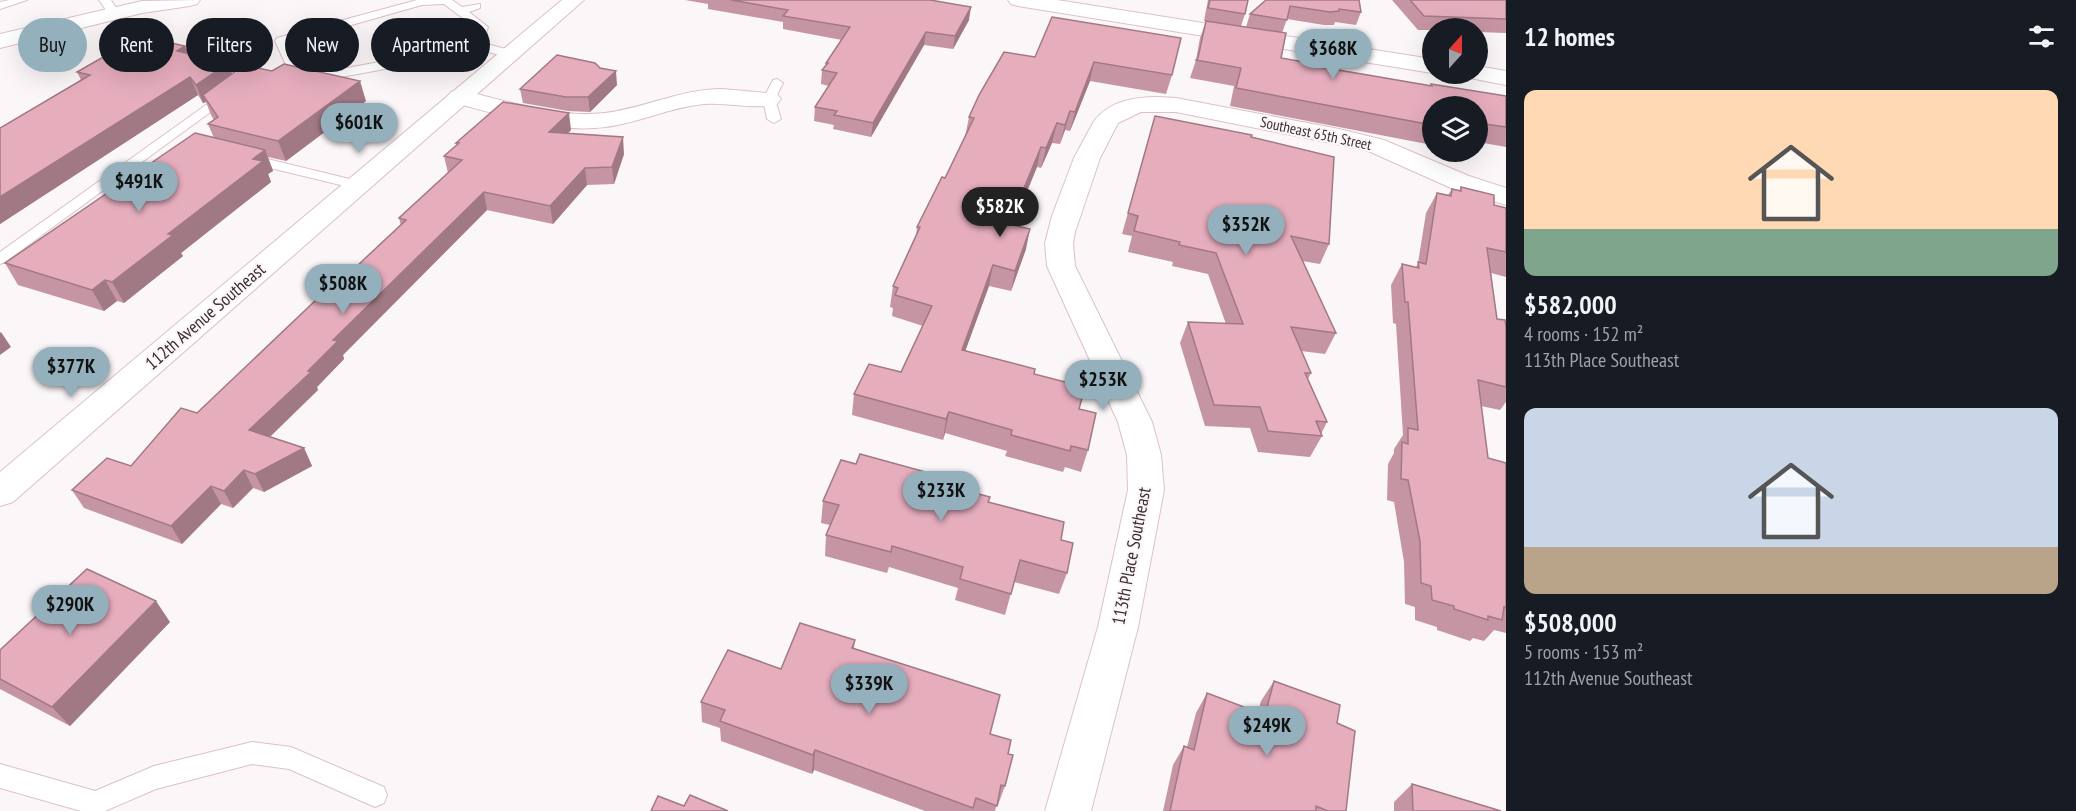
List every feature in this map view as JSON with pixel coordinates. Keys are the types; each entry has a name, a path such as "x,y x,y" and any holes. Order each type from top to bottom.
{"street":[{"path":"0,41 109,7 190,0"},
{"name":"112th Avenue Southeast","path":"0,492 574,0"},
{"path":"1018,0 1138,10 1422,64"},
{"path":"1488,75 1506,78"},
{"path":"459,98 566,119 591,121 621,118 695,98 720,96 773,100"},
{"name":"Southeast 65th Street","path":"1154,104 1176,105 1375,145 1460,182 1506,198"},
{"name":"113th Place Southeast","path":"1068,811 1118,627 1146,490 1144,455 1135,422 1062,266 1059,245 1069,207 1102,126 1122,110 1154,104"}],"lane":[{"path":"0,6 21,0"},
{"path":"371,68 330,75 291,64 281,41 421,1 446,1 470,18"},
{"path":"461,11 476,6"},
{"path":"490,49 510,54"},
{"path":"0,259 239,85"},
{"path":"167,138 188,144"},
{"path":"234,155 357,185"},
{"path":"0,776 95,802 154,778 252,753 291,758 375,795"}],"building":[{"path":"731,0 930,0 971,7 955,36 926,32 873,123 834,115 837,111 815,107 837,73 822,70 850,27 783,16 788,10"},
{"path":"1210,0 1248,0 1245,14 1208,8"},
{"path":"1266,0 1359,0 1361,12 1339,9 1339,11 1330,12 1290,6 1287,20 1250,14"},
{"path":"1410,0 1506,0 1506,19 1424,16"},
{"path":"1052,17 1181,38 1172,75 1094,62 1075,112 1070,111 1065,125 1057,123 1046,148 1041,147 1009,224 1030,229 1015,271 993,265 962,350 1035,369 1034,374 1085,387 1079,409 1096,413 1088,450 1071,446 1070,451 1011,435 1012,430 949,412 946,419 854,394 869,364 901,372 932,306 895,295 898,288 893,286 920,227 917,227 942,177 945,178 974,118 969,117 979,95 1004,52 1035,57"},
{"path":"1206,21 1286,33 1281,58 1432,86 1431,84 1506,96 1506,127 1488,124 1488,96 1422,96 1422,123 1236,88 1241,68 1196,60"},
{"path":"174,44 185,46 177,51 186,53 186,72 215,72 196,85 190,77 0,197 0,128 90,75 77,72 87,72 87,66 99,59 99,72 174,72"},
{"path":"557,55 595,63 600,68 616,71 588,97 566,97 520,89"},
{"path":"284,64 285,72 320,72 360,81 278,141 208,124 218,117 203,95 234,72 273,70"},
{"path":"503,102 569,113 549,132 623,137 612,167 585,168 550,206 484,192 333,340 338,341 308,371 311,372 249,430 304,448 255,474 244,470 224,491 211,486 171,526 72,490 107,458 131,466 181,408 197,413 337,280 341,281 406,220 399,218 462,160 444,156"},
{"path":"1155,116 1252,135 1251,137 1334,157 1329,244 1291,236 1336,333 1291,327 1311,373 1305,373 1327,422 1316,421 1322,436 1268,431 1260,407 1214,405 1188,322 1243,324 1216,253 1179,245 1180,242 1134,231 1138,216 1128,213"},
{"path":"195,133 265,150 253,159 263,161 168,234 173,235 112,282 105,280 92,290 5,263"},
{"path":"1461,187 1494,195 1494,205 1506,208 1506,252 1487,248 1497,319 1505,320 1506,327 1506,387 1478,380 1488,458 1506,463 1506,608 1504,607 1502,620 1488,616 1488,620 1432,600 1431,586 1421,583 1420,541 1408,480 1401,479 1402,442 1408,444 1408,428 1418,430 1408,302 1405,302 1402,264 1419,268 1418,262 1426,264 1437,193 1451,196 1452,189 1461,191"},
{"path":"860,454 962,482 960,489 990,497 988,502 1064,522 1061,540 1073,543 1067,573 1020,560 1011,594 960,579 963,567 892,546 891,552 826,535 839,505 823,501 841,460 856,464"},
{"path":"87,569 156,601 52,707 0,679 0,650"},
{"path":"800,623 855,640 852,648 1000,695 990,734 1011,740 1008,754 1013,755 1005,786 1001,785 997,806 976,798 973,808 815,750 813,755 720,721 725,710 701,702 728,650 781,669"},
{"path":"1274,681 1340,705 1337,723 1355,731 1346,811 1328,811 1316,806 1316,811 1170,811 1184,746 1194,750 1207,693 1265,715"},
{"path":"1412,784 1501,811 1413,811"},
{"path":"690,795 728,811 651,811 658,796 684,806"}]}
